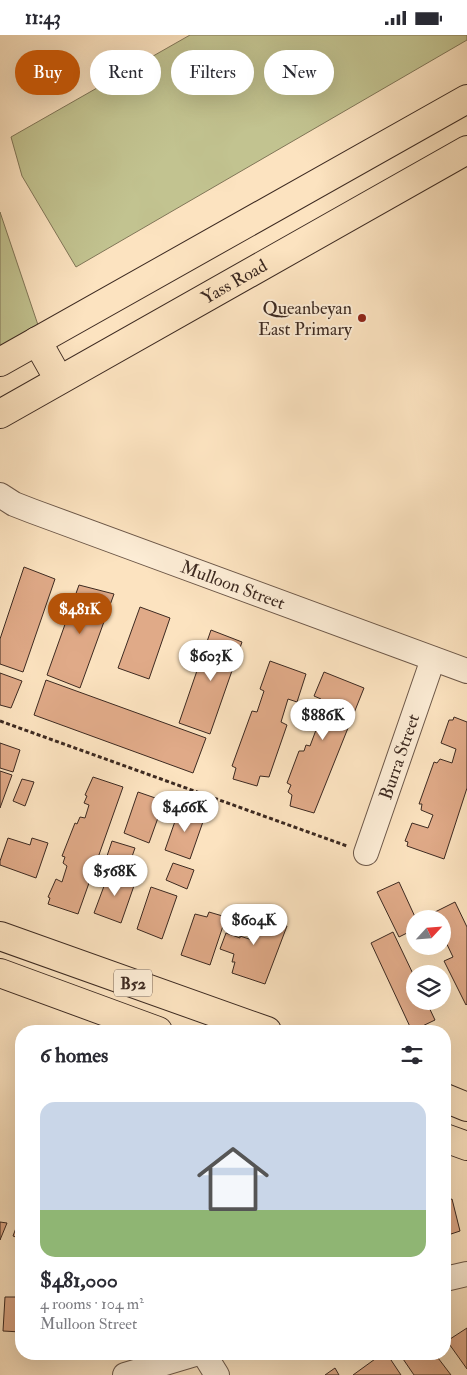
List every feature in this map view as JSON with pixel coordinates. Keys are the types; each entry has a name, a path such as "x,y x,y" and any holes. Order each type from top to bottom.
{"main road":[{"path":"0,362 467,99"},
{"name":"Yass Road","path":"0,414 467,150"},
{"path":"37,341 59,380"},
{"name":"B52","path":"0,935 249,1025"},
{"name":"B52","path":"0,973 142,1025"},
{"path":"451,1100 467,1107"},
{"path":"451,1140 467,1146"}],"street":[{"name":"Mulloon Street","path":"0,495 14,504 32,511 467,671"},
{"name":"Burra Street","path":"366,853 433,659"},
{"path":"451,1278 467,1274"},
{"path":"125,1375 175,1360"},
{"path":"208,1360 217,1375"}],"path":[{"path":"0,721 366,853"}],"green space":[{"path":"190,35 467,35 467,40 76,267 22,176 11,137 90,92 90,95 161,95 161,52"},
{"path":"0,212 40,331 0,351"}],"building":[{"path":"24,567 55,579 23,672 0,664 0,639"},
{"path":"79,585 114,594 80,688 47,675"},
{"path":"140,607 170,618 149,679 118,668"},
{"path":"211,630 242,642 210,734 179,723"},
{"path":"270,661 306,674 297,702 288,699 281,722 287,725 269,777 260,776 257,786 233,779 236,768 232,766 252,711 257,712 264,691 260,689"},
{"path":"324,672 364,688 314,813 290,806 292,795 288,792 291,785 287,783 299,751 304,751 306,745 310,746 316,730 311,728 314,720 310,719 318,701 321,702 321,699 314,696"},
{"path":"0,673 22,681 11,708 0,705"},
{"path":"46,680 206,738 193,773 34,715"},
{"path":"454,717 467,722 467,788 444,859 407,846 408,842 405,841 412,823 428,828 433,815 421,810 422,804 419,804 434,762 437,763 440,759 452,763 456,749 441,743 449,720 453,720"},
{"path":"0,743 20,750 13,772 0,768"},
{"path":"0,771 12,775 0,808"},
{"path":"93,777 123,787 78,914 48,904 50,898 48,897 56,879 62,882 67,866 63,863 65,857 62,856 75,823 77,824 80,817 85,818 89,805 84,803 87,796 85,795"},
{"path":"22,779 34,782 25,806 13,801"},
{"path":"138,792 164,801 149,843 124,833"},
{"path":"180,807 205,816 190,859 165,850"},
{"path":"8,838 30,845 32,838 48,843 36,878 0,865"},
{"path":"112,841 135,848 128,868 106,859"},
{"path":"173,863 194,870 187,889 166,880"},
{"path":"110,870 136,880 121,923 94,913"},
{"path":"399,882 412,910 406,910 406,934 399,937 377,892"},
{"path":"151,887 177,896 162,939 137,929"},
{"path":"455,902 467,927 466,1005 451,975 451,965 446,965 444,961 453,957 451,953 451,910 439,910"},
{"path":"241,906 263,914 262,918 287,926 265,984 232,973 235,962 232,962 234,954 220,949 226,933 252,940 255,931 234,925"},
{"path":"209,912 226,917 210,965 181,955 195,914 207,917"},
{"path":"393,932 409,965 406,965 406,1010 430,1010 435,1020 425,1025 409,1025 371,943"},
{"path":"451,1199 460,1231 451,1234"},
{"path":"0,1222 7,1223 0,1240"},
{"path":"5,1297 15,1297 15,1332 3,1331"},
{"path":"467,1328 467,1369 451,1347 451,1338"},
{"path":"374,1360 391,1360 401,1375 353,1375"},
{"path":"404,1360 440,1360 451,1375 414,1375"},
{"path":"335,1368 339,1375 325,1375"}],"place":[{"name":"Queanbeyan East Primary","path":"362,318"}]}
